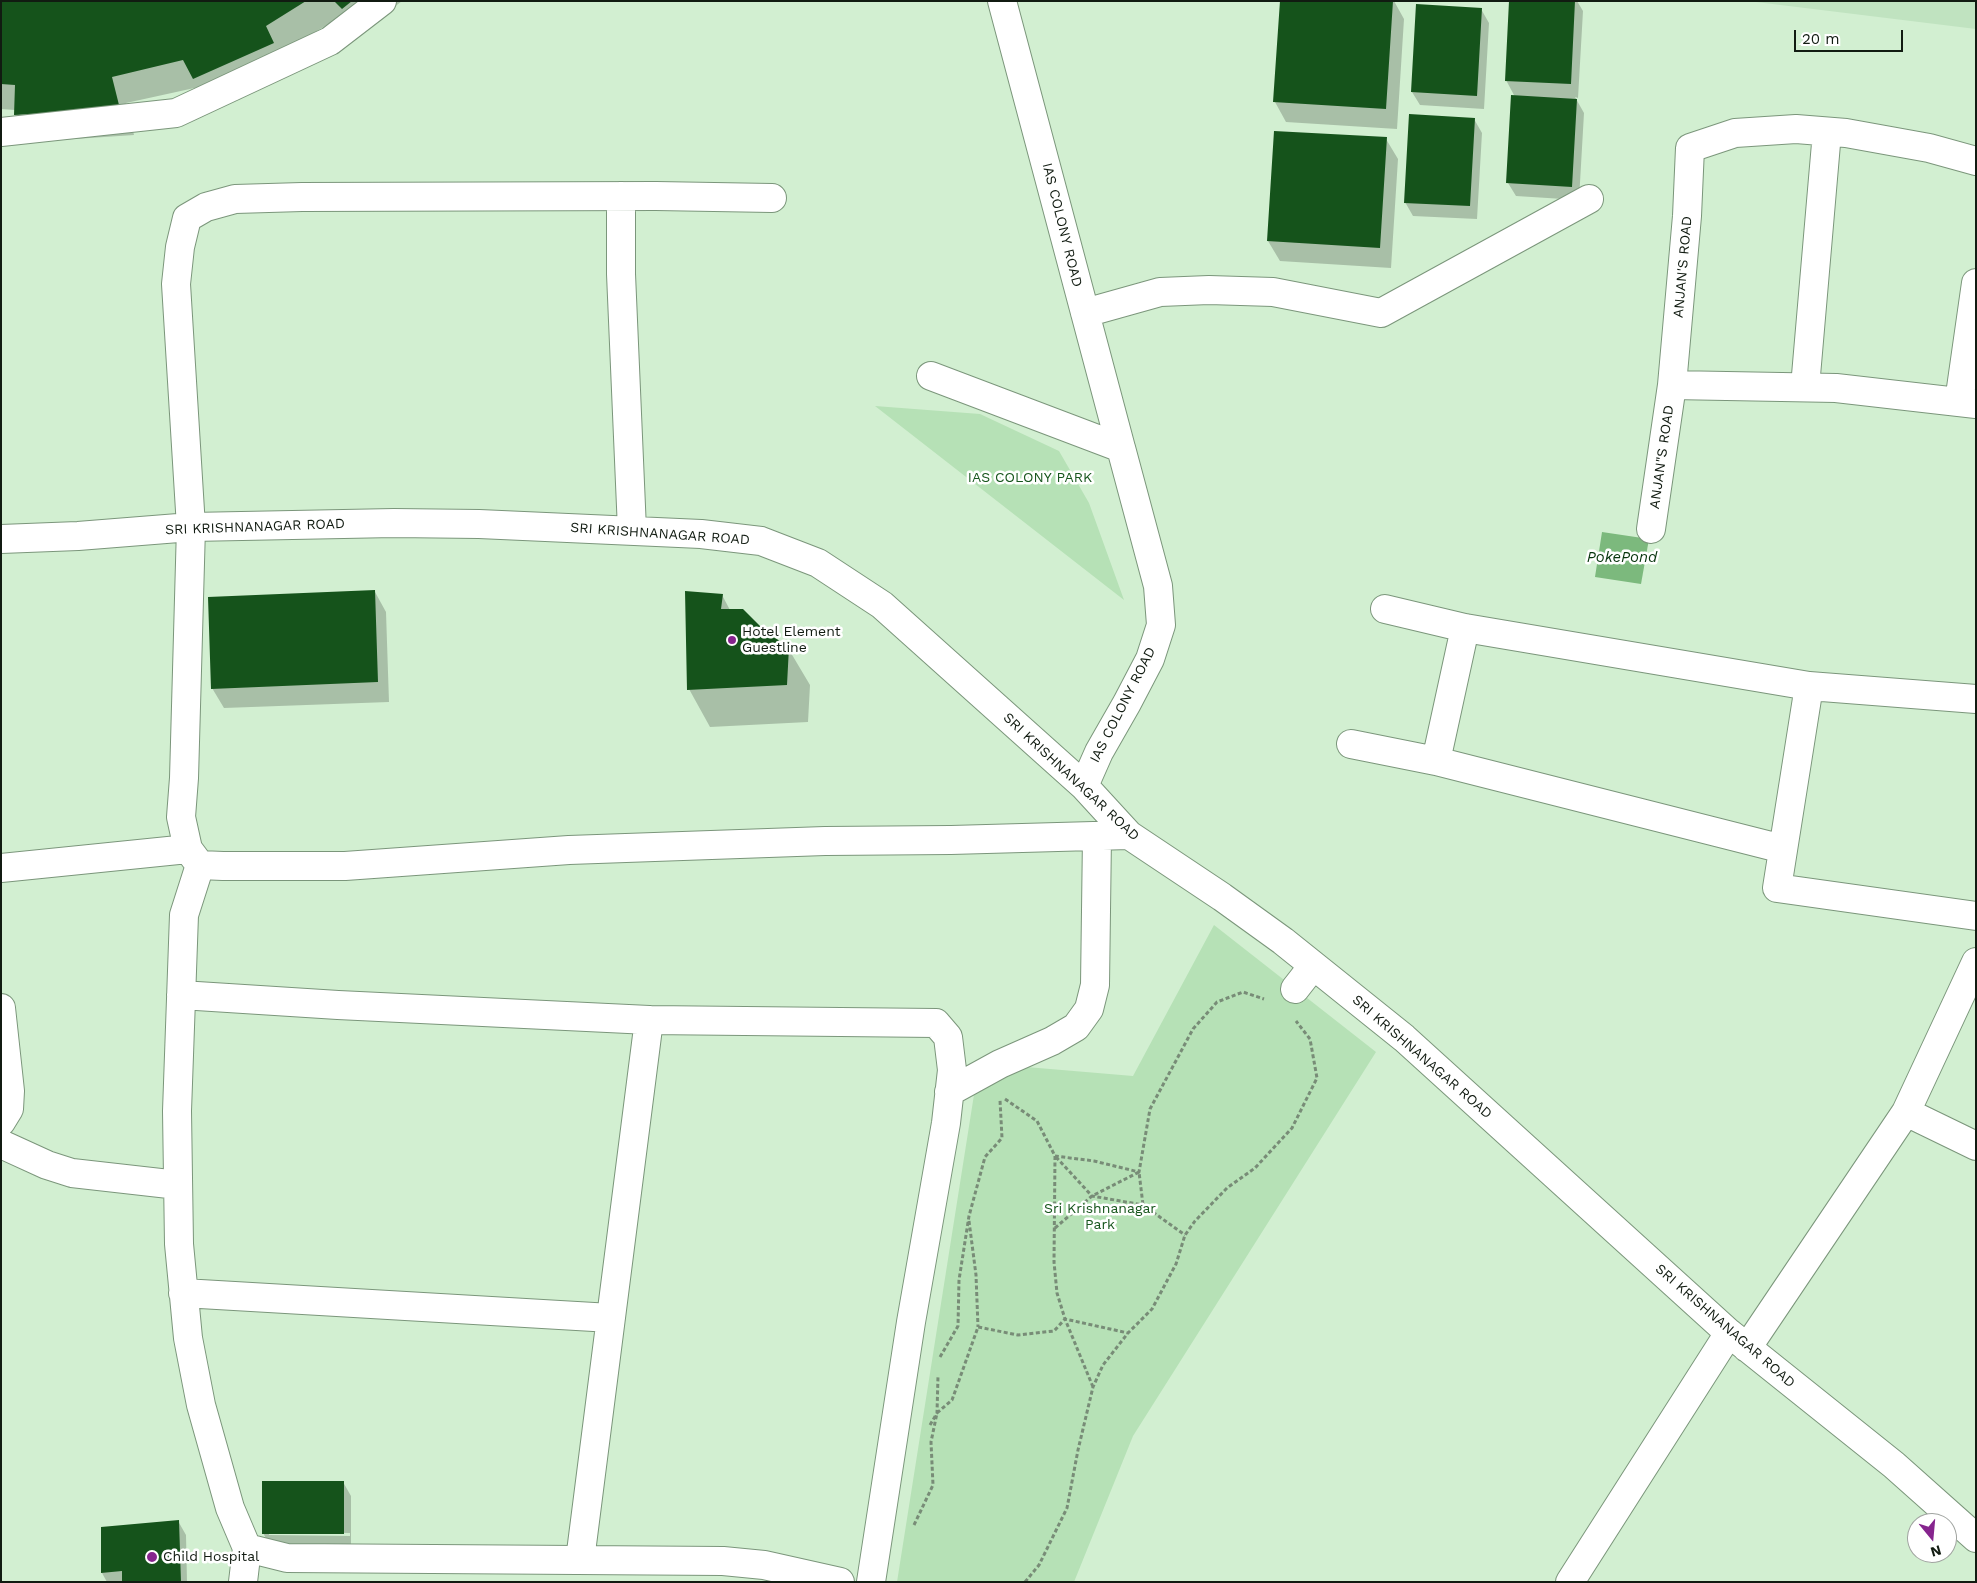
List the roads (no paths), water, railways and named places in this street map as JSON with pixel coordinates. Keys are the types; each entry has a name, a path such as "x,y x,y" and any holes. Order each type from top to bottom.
{"street":[{"path":"1,132 176,113 330,41 382,1"},
{"name":"IAS COLONY ROAD","path":"1002,1 1158,586 1161,625 1150,659 1099,752 1084,786"},
{"name":"ANJAN'S ROAD","path":"1672,385 1687,216 1690,148 1735,133 1796,129 1827,132"},
{"path":"1805,387 1827,132 1846,133 1929,148 1976,161"},
{"path":"243,1582 247,1548 230,1508 200,1405 183,1293 179,1244 177,1111 184,915 194,857 181,817 184,778 191,527 176,284 180,247 187,218 206,207 235,199 621,196 772,198"},
{"path":"621,196 621,274 632,530"},
{"path":"1085,313 1160,292 1209,290 1273,292 1381,313 1589,199"},
{"path":"1672,385 1836,388 1967,403 1976,283"},
{"path":"931,376 1121,448"},
{"name":"ANJAN\"S ROAD","path":"1651,529 1672,385"},
{"name":"SRI KRISHNANAGAR ROAD","path":"1,539 78,536 191,527 469,524 701,534 761,541 818,563 882,605 1084,786 1129,835 1222,897 1404,1038 1738,1341 1894,1465 1976,1538"},
{"path":"1385,609 1466,628 1809,686 1976,699"},
{"path":"1436,762 1466,628"},
{"path":"1809,686 1777,888 1976,916"},
{"path":"1351,744 1436,762 1783,849"},
{"path":"1,868 194,857 223,866 345,866 569,850 1129,835"},
{"path":"949,1092 1000,1064 1052,1041 1076,1027 1090,1009 1095,985 1098,836"},
{"path":"1570,1582 1738,1341 1906,1112 1976,962"},
{"path":"1294,989 1313,966"},
{"path":"181,995 338,1005 649,1020 936,1023 948,1037 952,1070 946,1123 911,1322 871,1582"},
{"path":"1,1008 10,1091 9,1109 1,1122"},
{"path":"580,1560 649,1020"},
{"path":"1906,1112 1976,1146"},
{"path":"1,1144 47,1165 72,1173 178,1185"},
{"path":"183,1293 611,1318"},
{"path":"247,1548 287,1558 514,1570 580,1560 723,1561 764,1565 840,1582"}],"water":[{"name":"PokePond","path":"1602,532 1649,539 1641,584 1595,577"}],"place":[{"name":"Hotel Element Guestline","path":"732,640"},
{"name":"Child Hospital","path":"152,1557"}],"park label":[{"name":"IAS COLONY PARK","path":"1030,478"},
{"name":"Sri Krishnanagar Park","path":"1100,1218"}]}
